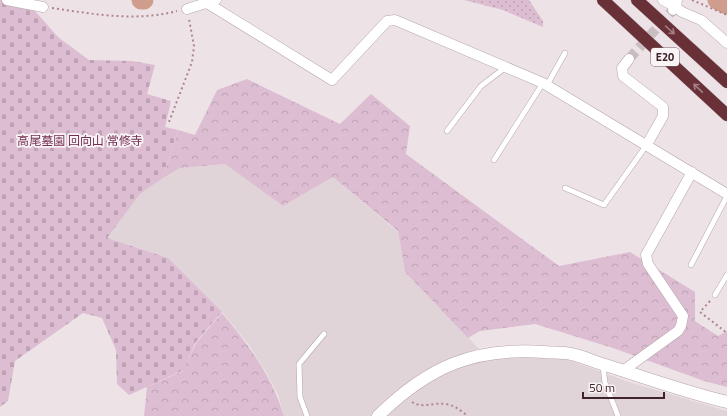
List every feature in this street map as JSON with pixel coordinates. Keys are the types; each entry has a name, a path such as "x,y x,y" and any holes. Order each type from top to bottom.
{"highway":[{"name":"E20","path":"604,0 727,115"},
{"name":"E20","path":"639,2 727,82"}],"street":[{"path":"7,0 44,7"},
{"path":"663,0 675,6 682,12 701,20 727,43"},
{"path":"187,9 205,2 332,80 387,21 395,20 507,66 545,84 646,146 692,172 727,195"},
{"path":"629,59 622,68 623,76 663,107 664,116 646,146"},
{"path":"624,370 678,331 681,326 683,316 648,264 646,255 692,172"},
{"path":"378,416 403,393 446,365 497,352 523,351 571,354 624,370 686,392 727,402"}],"lane":[{"path":"494,160 565,53"},
{"path":"447,131 481,86 507,66"},
{"path":"565,188 604,205 646,146"},
{"path":"691,265 727,195"},
{"path":"715,295 727,275"},
{"path":"307,416 300,397 299,364 324,334"},
{"path":"603,364 605,384 618,416"}],"path":[{"path":"692,0 727,15"},
{"path":"44,7 127,17 156,16 187,9 193,36 192,62 169,122"},
{"path":"715,295 700,312 727,333"},
{"path":"403,393 415,404 423,406 443,404 451,405 468,416"}],"shaded area":[{"path":"225,164 283,206 333,177 398,232 405,272 482,352 506,346 530,346 629,382 727,411 727,416 284,416 278,395 249,345 222,312 168,258 106,238 140,194 163,178 180,168"}],"green space":[{"name":"高尾墓園 回向山 常修寺","path":"0,0 27,2 58,37 89,60 132,61 155,65 147,94 171,101 165,127 178,130 163,178 140,194 107,238 168,258 222,312 195,343 184,370 129,395 117,384 116,350 102,318 83,313 15,361 8,401 0,407"},
{"path":"464,0 529,0 543,21 543,27 503,10"},
{"path":"247,79 340,124 371,94 410,126 406,154 559,266 630,252 695,292 695,321 718,336 727,331 727,387 704,381 613,348 535,324 480,331 468,338 405,272 398,231 333,177 283,206 225,164 180,168 163,178 178,130 195,135 217,90"},
{"path":"222,313 259,362 273,387 284,416 144,416 147,387 183,371 196,343"}],"waterway":[{"path":"717,0 727,5"}],"tunnel":[{"path":"629,59 673,10"}]}
